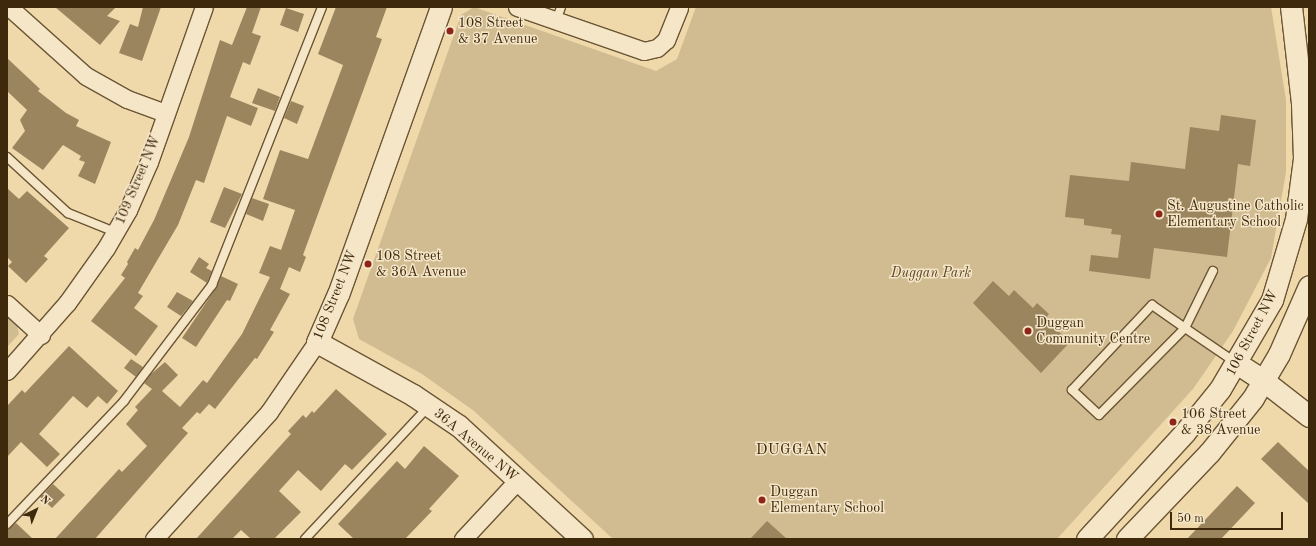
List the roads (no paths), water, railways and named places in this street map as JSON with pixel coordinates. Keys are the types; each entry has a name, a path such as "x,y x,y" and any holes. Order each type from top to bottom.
{"street":[{"path":"9,7 86,76 127,99 165,113"},
{"name":"109 Street NW","path":"7,371 41,335 85,280 128,210 149,162 203,7"},
{"name":"108 Street NW","path":"154,539 254,430 287,388 317,342 338,294 441,7"},
{"path":"517,7 558,14 636,49 657,48 666,40 679,7"},
{"name":"106 Street NW","path":"1087,539 1185,432 1238,364 1272,300 1296,219 1304,158 1302,103 1291,7"},
{"path":"1127,539 1226,434 1264,381 1296,320 1309,286"},
{"path":"7,304 41,335"},
{"name":"36A Avenue NW","path":"317,342 430,406 459,426 582,539"},
{"path":"1238,364 1264,381 1309,416"},
{"path":"463,539 518,480"}],"lane":[{"path":"7,524 124,401 212,285 322,7"},
{"path":"7,157 68,213 115,232"},
{"path":"1213,272 1184,328 1099,415 1072,390 1152,305 1184,328 1238,364"},
{"path":"305,539 430,406"}],"place":[{"name":"108 Street & 37 Avenue","path":"450,31"},
{"name":"St. Augustine Catholic Elementary School","path":"1159,214"},
{"name":"108 Street & 36A Avenue","path":"368,264"},
{"name":"Duggan Community Centre","path":"1028,331"},
{"name":"106 Street & 38 Avenue","path":"1173,422"},
{"name":"Duggan Elementary School","path":"762,500"}],"district":[{"name":"DUGGAN","path":"792,451"}],"park label":[{"name":"Duggan Park","path":"931,273"}]}
